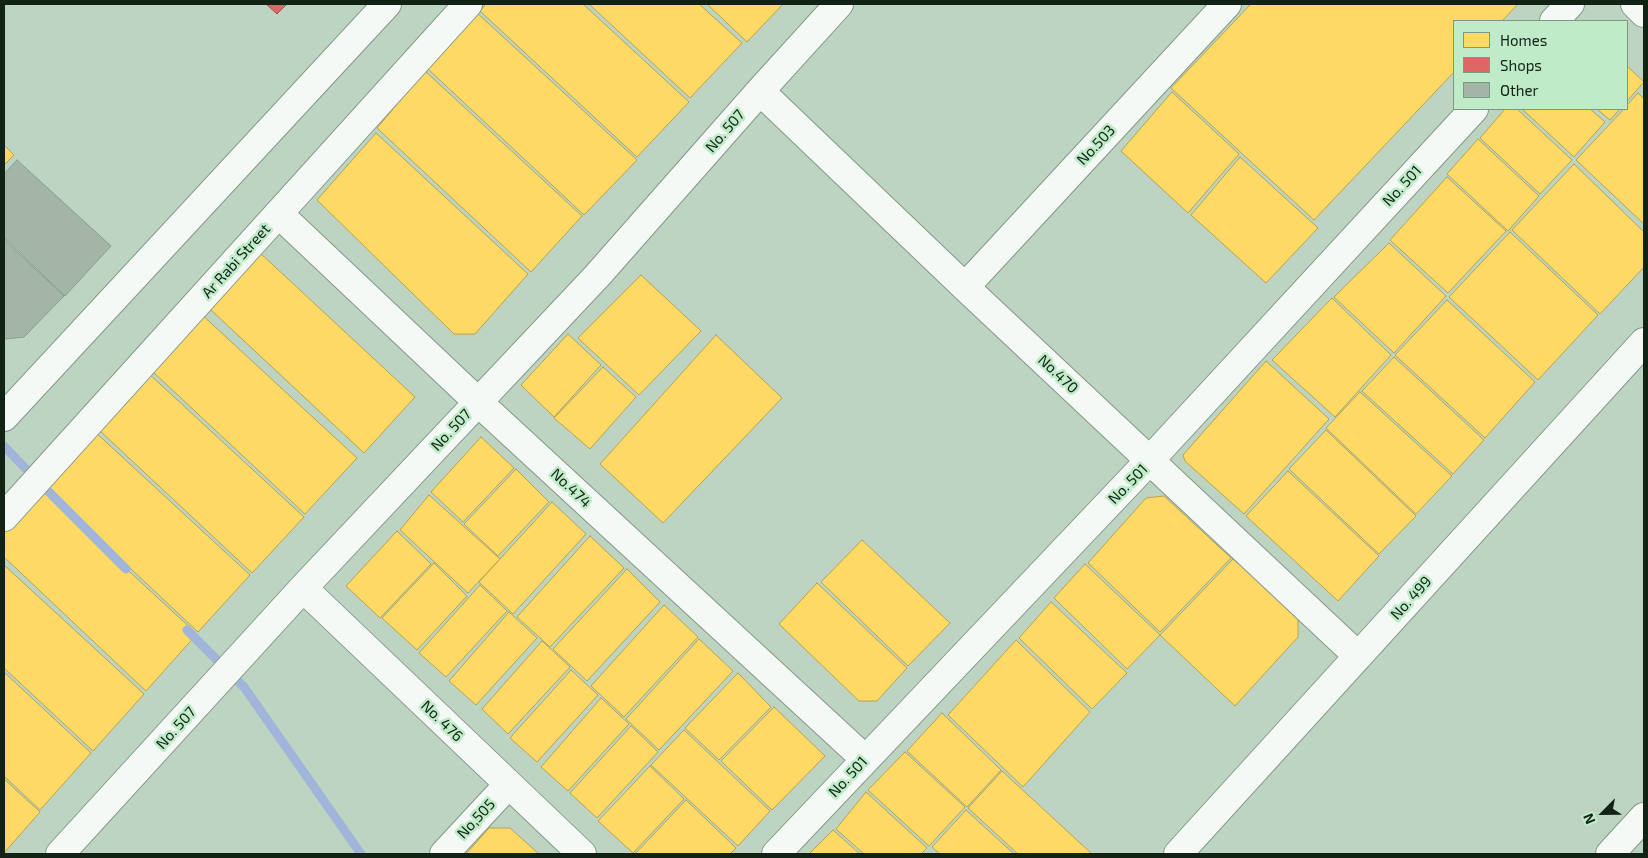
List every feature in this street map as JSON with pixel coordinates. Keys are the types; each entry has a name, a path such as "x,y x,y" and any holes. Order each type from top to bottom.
{"street":[{"path":"7,406 387,4"},
{"name":"Ar Rabi Street","path":"4,517 468,4"},
{"name":"No. 507","path":"60,854 303,588 598,276 839,4"},
{"name":"No.503","path":"964,287 1227,4"},
{"path":"1555,20 1570,4"},
{"path":"1635,4 1644,13"},
{"name":"No.470","path":"760,91 964,287 1358,656"},
{"name":"No. 501","path":"776,854 1150,460 1473,110"},
{"name":"No.474","path":"279,214 478,402 866,759"},
{"name":"No. 499","path":"1178,854 1644,342"},
{"name":"No. 476","path":"303,588 582,854"},
{"name":"No,505","path":"444,854 508,785"},
{"path":"1610,854 1644,817"}],"building: Homes":[{"path":"486,4 583,4 689,102 637,157 480,11"},
{"path":"589,4 699,4 742,43 690,98"},
{"path":"707,4 783,4 747,42"},
{"path":"1251,4 1518,4 1503,20 1453,20 1453,73 1314,220 1171,88"},
{"path":"476,12 637,160 584,215 428,69"},
{"path":"1628,67 1644,82 1628,100"},
{"path":"425,71 582,216 531,272 377,128"},
{"path":"1172,92 1239,154 1188,213 1121,151"},
{"path":"1638,93 1644,99 1644,224 1576,160 1623,110 1628,110 1628,104"},
{"path":"1504,110 1518,110 1572,160 1540,194 1480,138"},
{"path":"1523,110 1591,110 1605,122 1574,157"},
{"path":"1598,110 1619,110 1610,120"},
{"path":"376,133 528,274 475,334 454,334 317,200"},
{"path":"1478,139 1539,196 1508,231 1447,174"},
{"path":"4,145 14,155 4,165"},
{"path":"1240,157 1318,228 1266,283 1191,215"},
{"path":"1574,164 1644,232 1644,267 1600,314 1512,230"},
{"path":"1447,177 1506,231 1448,293 1390,240"},
{"path":"1510,232 1598,315 1538,380 1449,297"},
{"path":"1389,243 1446,296 1394,353 1334,297"},
{"path":"259,252 415,397 364,453 210,309"},
{"path":"641,275 701,331 639,395 578,338"},
{"path":"1332,298 1391,355 1335,417 1272,360"},
{"path":"1447,300 1535,382 1485,438 1395,355"},
{"path":"200,313 357,458 305,514 151,370"},
{"path":"568,334 601,365 554,417 521,385"},
{"path":"716,335 782,398 663,523 600,464"},
{"path":"1394,357 1484,440 1453,474 1362,391"},
{"path":"1266,361 1329,419 1244,514 1185,461 1183,455"},
{"path":"603,367 636,397 590,449 554,418"},
{"path":"147,372 304,517 252,573 98,429"},
{"path":"1360,392 1452,476 1416,514 1326,428"},
{"path":"93,430 250,575 198,632 44,487"},
{"path":"1326,430 1416,516 1379,554 1289,469"},
{"path":"481,437 514,468 463,522 431,492"},
{"path":"516,469 549,502 498,556 464,524"},
{"path":"1288,471 1379,556 1338,601 1246,516"},
{"path":"40,489 197,634 146,691 4,557 4,532"},
{"path":"429,495 500,559 468,593 400,530"},
{"path":"1164,496 1231,558 1160,632 1088,563 1146,498"},
{"path":"552,502 586,534 513,614 479,582"},
{"path":"397,531 431,564 380,618 346,586"},
{"path":"590,536 624,568 550,647 517,617"},
{"path":"862,540 950,623 908,666 821,582"},
{"path":"1233,559 1298,616 1298,637 1235,706 1160,635"},
{"path":"434,563 467,596 417,650 382,618"},
{"path":"1085,564 1160,635 1127,669 1054,598"},
{"path":"4,565 144,694 93,751 4,668"},
{"path":"627,569 660,602 587,681 553,649"},
{"path":"817,583 907,668 877,701 859,701 779,624"},
{"path":"480,585 507,611 446,677 419,653"},
{"path":"1051,602 1127,673 1092,709 1019,638"},
{"path":"664,605 698,637 624,717 591,686"},
{"path":"509,612 537,638 476,705 449,681"},
{"path":"699,639 733,671 659,750 626,719"},
{"path":"1016,640 1090,712 1023,787 948,715"},
{"path":"542,641 570,667 508,734 482,709"},
{"path":"571,670 598,695 537,762 510,738"},
{"path":"4,672 91,753 40,810 4,776"},
{"path":"738,673 771,707 719,760 685,728"},
{"path":"601,698 629,724 568,791 541,767"},
{"path":"774,707 825,756 772,810 721,761"},
{"path":"942,713 1001,770 967,807 907,751"},
{"path":"631,726 658,752 597,818 570,793"},
{"path":"684,730 770,811 738,846 651,765"},
{"path":"905,752 965,807 929,846 868,790"},
{"path":"650,766 684,799 633,853 598,821"},
{"path":"1002,771 1092,854 1018,854 968,808"},
{"path":"4,779 40,812 4,853"},
{"path":"866,792 927,848 921,854 864,854 836,829"},
{"path":"686,800 736,848 730,854 635,854"},
{"path":"966,810 1014,854 940,854 932,847"},
{"path":"489,828 510,828 539,854 466,854"},
{"path":"833,830 860,854 809,854"}],"building: Shops":[{"path":"266,4 287,4 277,14"}],"building: Other":[{"path":"17,160 111,246 65,296 4,238 4,174"},
{"path":"4,240 64,296 24,337 4,338"}],"waterway":[{"path":"4,446 26,469"},
{"path":"48,491 126,569"},
{"path":"187,630 244,687 361,854"}]}
